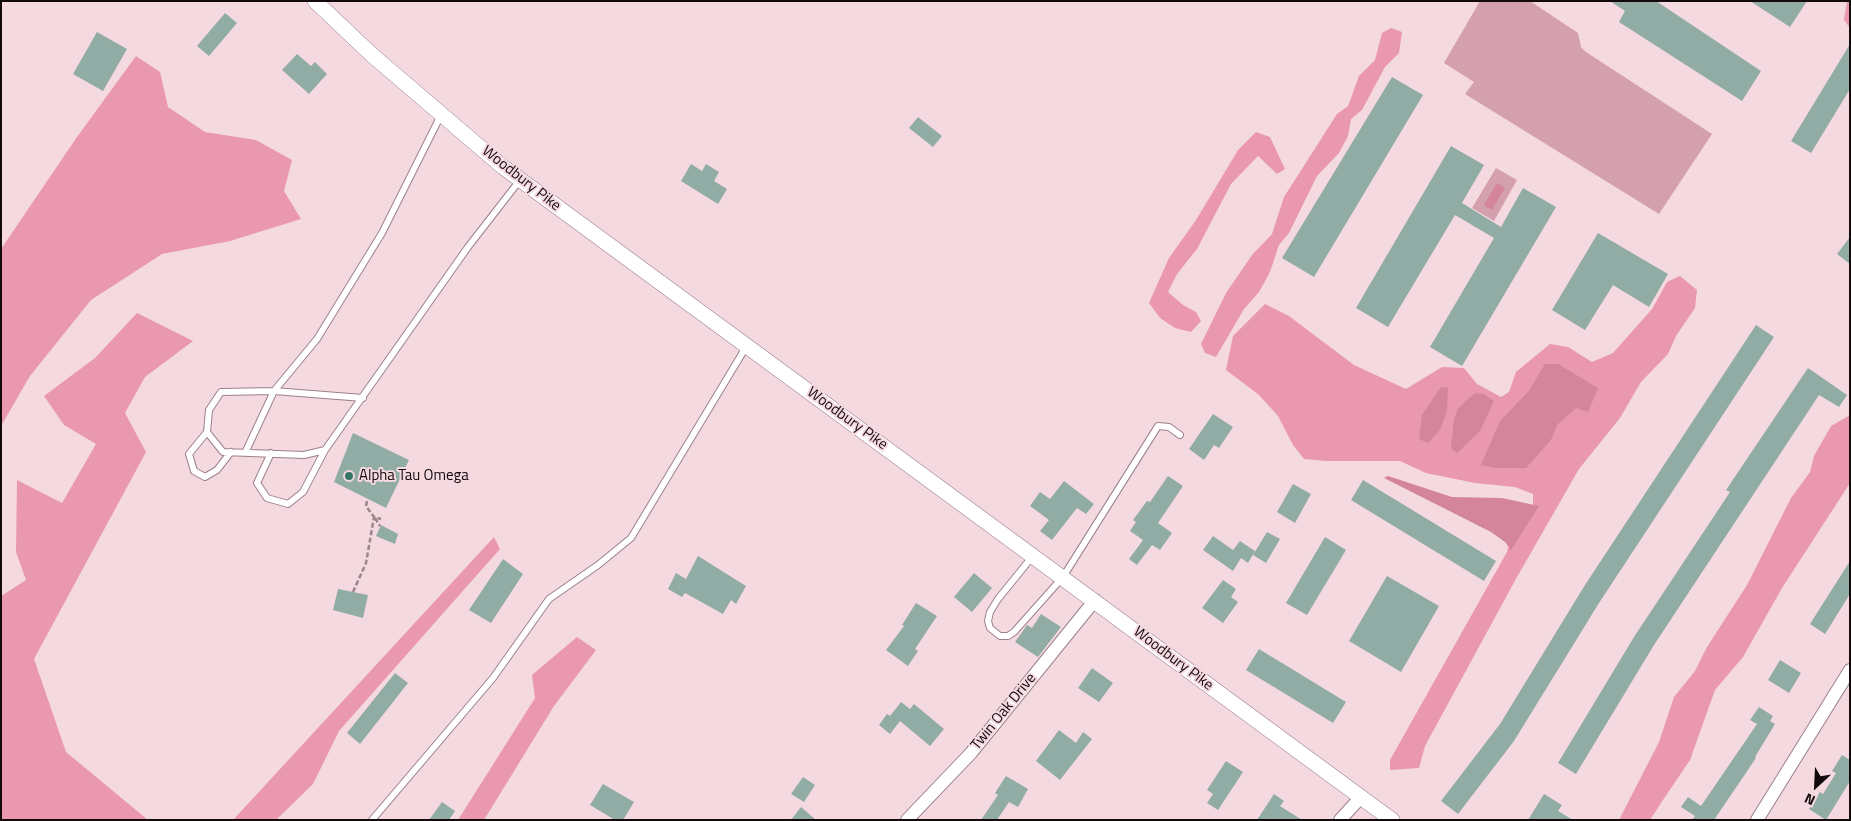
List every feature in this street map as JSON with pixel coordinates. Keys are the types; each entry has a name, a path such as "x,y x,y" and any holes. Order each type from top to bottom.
{"street":[{"name":"Woodbury Pike","path":"316,1 372,55 520,180 1392,820"},
{"name":"Twin Oak Drive","path":"907,820 971,753 1094,600"},
{"path":"1757,820 1850,670"},
{"path":"1340,820 1360,797"}],"lane":[{"path":"245,453 274,391 317,339 377,241 441,114"},
{"path":"271,453 257,483 267,498 288,504 303,492 325,450 468,246 520,180"},
{"path":"372,820 494,678 550,599 598,565 631,538 747,346"},
{"path":"231,452 217,470 205,477 194,471 189,454 207,432 209,410 221,392 274,391 363,398"},
{"path":"1034,556 998,599 990,612 988,622 990,628 1000,636 1008,636 1014,632 1063,577 1158,426 1169,427 1180,435"},
{"path":"207,432 223,452 304,455 325,450"}],"path":[{"path":"367,501 366,506 380,526"},
{"path":"374,517 381,519"},
{"path":"353,592 366,563 374,517"}],"shaded area":[{"path":"1480,1 1530,1 1578,33 1581,47 1586,52 1712,134 1659,214 1465,94 1474,82 1444,63"},
{"path":"1847,1 1850,1 1850,28 1844,20"},
{"path":"1391,28 1402,32 1399,53 1385,67 1362,110 1351,119 1348,136 1339,153 1317,176 1289,233 1279,245 1270,272 1259,292 1244,309 1216,357 1205,353 1201,344 1226,293 1252,255 1272,234 1284,197 1337,114 1348,106 1359,76 1375,60 1382,33"},
{"path":"136,56 160,72 168,107 205,132 256,140 292,160 284,191 301,219 230,241 162,254 91,300 30,376 1,426 1,249 77,137"},
{"path":"1256,132 1270,137 1285,169 1277,174 1258,156 1231,184 1197,249 1177,274 1168,292 1183,305 1196,312 1201,321 1191,332 1175,328 1160,318 1149,303 1169,258 1196,220 1238,150"},
{"path":"1496,168 1517,180 1494,221 1472,208"},
{"path":"1497,183 1505,188 1492,210 1484,205"},
{"path":"1680,276 1697,290 1695,308 1676,336 1668,354 1641,382 1620,418 1579,469 1517,577 1425,746 1419,768 1390,770 1390,760 1507,552 1511,536 1533,510 1533,494 1515,487 1475,483 1426,473 1400,461 1326,461 1304,459 1293,445 1278,416 1259,395 1226,370 1233,336 1265,304 1289,316 1354,365 1406,389 1442,367 1464,368 1477,384 1501,397 1509,392 1516,372 1550,344 1568,347 1592,362 1613,353 1652,309 1667,282"},
{"path":"137,313 193,341 145,377 125,413 146,452 34,659 66,752 148,820 1,820 1,596 26,580 16,552 17,480 62,503 96,444 64,425 44,396 95,358"},
{"path":"1545,364 1558,364 1598,388 1588,412 1576,408 1557,425 1551,440 1526,468 1495,468 1481,465 1500,421 1529,391"},
{"path":"1441,387 1448,388 1447,411 1440,430 1428,443 1419,439 1422,415"},
{"path":"1475,393 1484,394 1494,401 1480,431 1457,453 1451,448 1454,419 1458,408"},
{"path":"1850,415 1850,483 1782,588 1743,657 1715,690 1690,760 1650,820 1619,820 1659,742 1674,697 1695,671 1707,647 1747,585 1791,498 1810,472 1814,456 1831,426"},
{"path":"1388,476 1452,497 1502,498 1539,506 1511,550 1505,542 1491,532 1384,478"},
{"path":"494,537 500,549 339,731 313,784 276,820 233,820"},
{"path":"577,637 596,650 554,706 484,820 458,820 535,698 532,675"}],"building":[{"path":"1610,1 1656,1 1761,71 1742,101 1619,22 1625,11"},
{"path":"1750,1 1807,1 1790,27"},
{"path":"225,13 237,23 209,56 197,46"},
{"path":"97,32 127,49 103,91 73,74"},
{"path":"1850,44 1850,89 1811,153 1791,141"},
{"path":"297,54 311,66 315,62 327,74 309,94 282,70"},
{"path":"1392,77 1423,95 1314,277 1282,258"},
{"path":"918,117 942,136 933,147 909,128"},
{"path":"1451,146 1484,165 1462,203 1501,227 1523,188 1556,207 1462,366 1430,347 1494,238 1455,215 1388,327 1356,308"},
{"path":"691,164 702,171 706,164 719,172 714,181 727,189 718,204 681,181"},
{"path":"1598,233 1668,274 1649,307 1613,285 1585,330 1552,310"},
{"path":"1850,237 1850,264 1837,254"},
{"path":"1756,325 1774,337 1599,603 1514,741 1458,814 1441,801 1500,724 1585,585"},
{"path":"1808,368 1847,395 1839,407 1819,395 1654,645 1576,774 1558,763 1634,637 1730,492 1726,490"},
{"path":"1213,414 1233,427 1219,448 1214,445 1204,460 1189,449"},
{"name":"Alpha Tau Omega","path":"353,433 409,460 386,508 334,482"},
{"path":"1168,476 1183,486 1158,523 1172,533 1160,550 1152,545 1137,565 1129,559 1143,540 1130,531 1136,522 1133,520 1147,501 1150,502"},
{"path":"1363,480 1496,561 1484,581 1351,500"},
{"path":"1064,481 1094,504 1086,514 1077,508 1052,540 1040,531 1049,520 1030,506 1040,492 1050,499"},
{"path":"1293,484 1311,494 1295,523 1277,512"},
{"path":"381,525 398,534 395,544 376,536"},
{"path":"1267,532 1280,539 1266,563 1253,555"},
{"path":"1213,536 1233,550 1240,541 1255,551 1248,563 1241,558 1233,571 1203,550"},
{"path":"1325,537 1346,550 1307,615 1286,603"},
{"path":"698,556 746,586 736,604 731,600 723,614 685,593 682,597 668,589 676,573 686,579"},
{"path":"503,559 523,574 491,623 469,610"},
{"path":"1850,561 1850,594 1825,634 1810,624"},
{"path":"974,573 992,588 972,612 954,597"},
{"path":"1387,576 1439,606 1401,672 1349,641"},
{"path":"1223,580 1236,589 1231,597 1238,602 1223,623 1202,608"},
{"path":"338,589 368,595 363,618 333,610"},
{"path":"916,603 937,616 915,649 918,651 908,666 886,650 904,626 902,625"},
{"path":"1041,614 1061,627 1038,657 1015,642 1027,625 1032,628"},
{"path":"1259,649 1346,702 1333,723 1246,670"},
{"path":"1780,660 1801,673 1789,693 1768,680"},
{"path":"1092,668 1113,683 1099,702 1078,688"},
{"path":"395,673 408,683 360,744 347,733"},
{"path":"901,702 910,709 914,704 944,729 930,746 900,721 890,734 879,725 887,714 890,716"},
{"path":"1759,707 1773,716 1770,721 1775,724 1756,758 1714,820 1692,820 1695,816 1681,807 1688,797 1701,806 1757,724 1750,720"},
{"path":"1059,730 1076,743 1083,732 1092,739 1060,780 1036,761"},
{"path":"1842,755 1850,760 1850,781 1826,820 1809,809 1820,792 1823,794 1836,773 1832,771"},
{"path":"1226,761 1243,772 1218,810 1207,803 1213,794 1207,790"},
{"path":"1006,776 1028,789 1018,807 1009,802 997,820 981,820 998,795 995,793"},
{"path":"803,777 815,785 804,802 791,794"},
{"path":"603,784 634,802 623,820 615,820 590,805"},
{"path":"1274,794 1284,801 1280,806 1302,820 1257,820"},
{"path":"1544,794 1562,805 1558,811 1573,820 1528,820"},
{"path":"442,802 455,811 449,820 429,820"},
{"path":"801,807 816,820 791,820"}],"place":[{"name":"Alpha Tau Omega","path":"349,476"}]}
